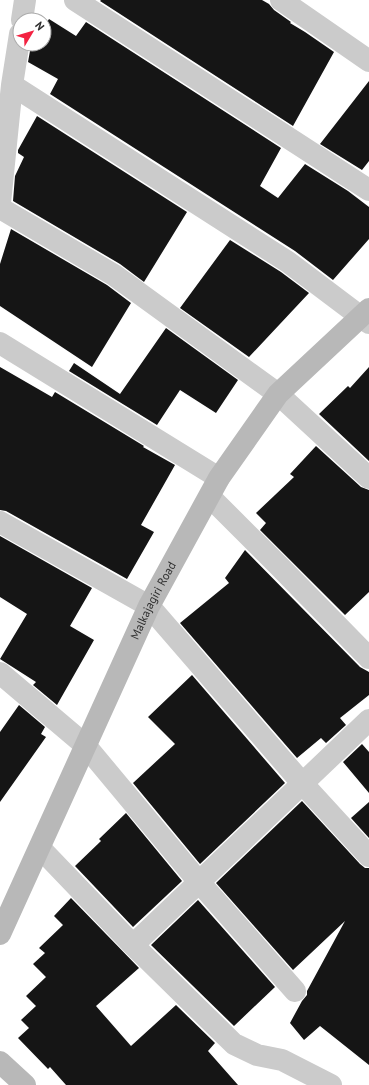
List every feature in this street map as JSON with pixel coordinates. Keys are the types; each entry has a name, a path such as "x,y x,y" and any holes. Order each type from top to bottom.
{"main road":[{"name":"Malkajagiri Road","path":"0,934 40,848 84,745 149,606 215,487 278,394 366,316"},
{"path":"0,1062 25,1085"}],"street":[{"path":"24,12 26,0"},
{"path":"75,0 369,190"},
{"path":"281,0 369,61"},
{"path":"0,203 12,85 17,52"},
{"path":"12,85 288,262 366,316"},
{"path":"0,208 114,275 278,394 369,478"},
{"path":"0,342 215,487 280,566 369,658"},
{"path":"0,522 149,606 302,783 369,856"},
{"path":"0,673 84,745 199,882 295,990"},
{"path":"133,945 369,720"},
{"path":"40,848 133,945 234,1044 257,1055 282,1060 331,1085"}],"building":[{"path":"262,0 291,22 290,23 334,52 293,126 100,1"},
{"path":"52,21 76,36 86,22 281,148 260,186 278,198 305,164 348,191 369,207 369,239 333,280 295,251 50,94 58,79 28,62 30,52 52,52"},
{"path":"369,81 369,161 362,170 320,144"},
{"path":"37,116 187,212 144,282 120,264 13,201 15,176 24,157 18,153 18,150"},
{"path":"11,229 107,285 131,303 92,367 0,306 0,264"},
{"path":"230,240 281,272 309,293 249,357 180,308"},
{"path":"166,328 238,380 216,413 180,390 157,425 69,371 74,363 120,394"},
{"path":"0,367 52,397 55,392 144,446 143,447 175,465 141,525 154,532 127,579 6,511 0,510"},
{"path":"369,367 369,461 319,414 348,386 350,388"},
{"path":"316,446 361,487 369,490 369,592 345,615 260,530 266,523 256,513 294,477 290,474"},
{"path":"0,536 92,588 70,626 94,640 57,705 33,685 36,682 0,659 27,614 0,597"},
{"path":"245,550 360,667 369,672 369,695 340,718 346,725 326,743 321,738 297,758 180,623 229,583 225,578"},
{"path":"192,675 285,783 200,864 133,783 175,744 148,717"},
{"path":"19,705 45,727 41,734 46,737 0,802 0,732"},
{"path":"362,744 369,752 369,793 343,762"},
{"path":"302,801 360,864 365,868 369,868 369,1065 320,1026 304,1040 290,1023 307,995 307,991 345,921 293,970 216,883"},
{"path":"369,802 369,838 351,818"},
{"path":"126,813 182,881 133,927 75,866 101,841 99,839"},
{"path":"71,898 139,968 96,1006 131,1046 176,1005 215,1043 208,1051 238,1085 66,1085 50,1067 48,1069 18,1038 29,1028 21,1020 36,1006 26,996 46,977 33,964 45,953 39,948 63,925 54,916"},
{"path":"198,900 275,987 234,1026 151,945"}]}
